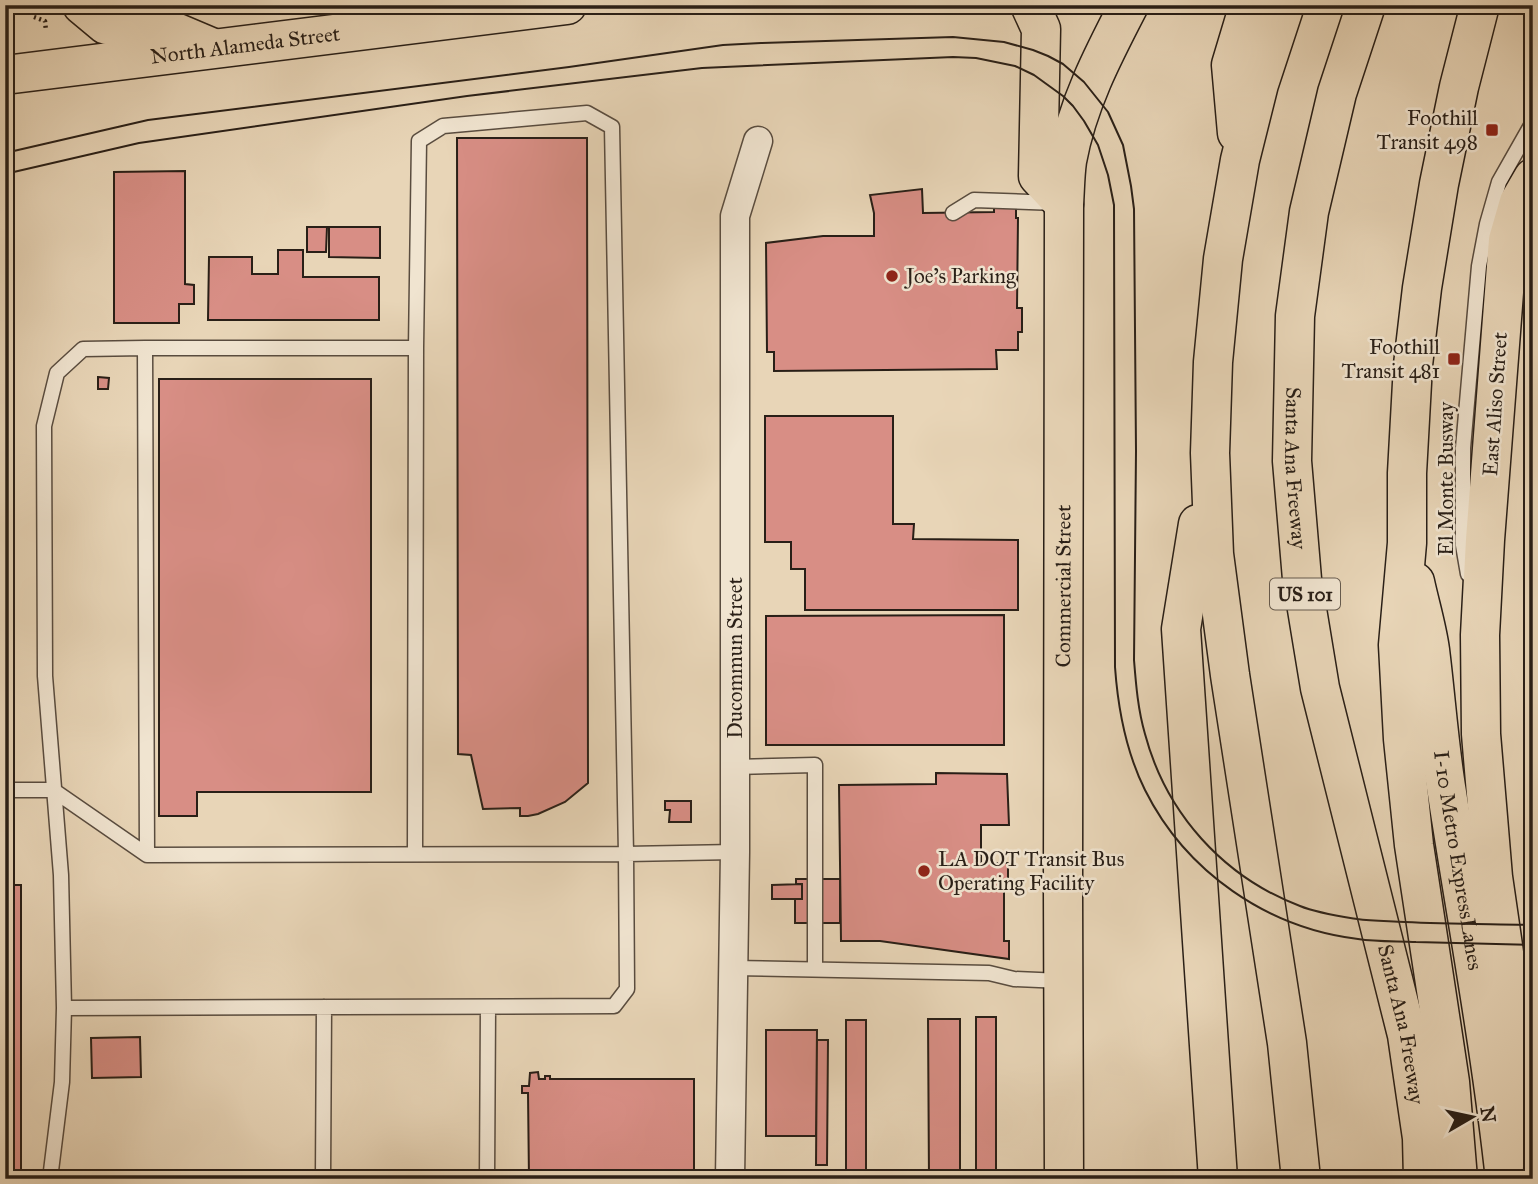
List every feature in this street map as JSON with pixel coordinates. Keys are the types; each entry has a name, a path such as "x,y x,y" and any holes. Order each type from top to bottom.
{"main road":[{"path":"82,5 106,24 122,27 161,26 215,49"},
{"name":"North Alameda Street","path":"5,75 567,5"},
{"path":"1030,5 1041,29 1038,176 1064,204"},
{"name":"Commercial Street","path":"1064,1179 1064,204 1067,162 1074,131 1093,76 1129,5"},
{"path":"1240,160 1231,65 1249,5"},
{"path":"1285,5 1259,84 1240,160 1223,259 1213,362 1210,453 1214,554 1287,1043 1301,1179"},
{"name":"Santa Ana Freeway","path":"1366,5 1337,93 1309,212 1295,316 1292,461 1302,579 1320,688 1407,1035 1422,1138 1423,1179"},
{"path":"1458,1179 1450,1082 1414,845 1403,739 1398,645 1407,543 1407,473 1413,365 1422,288 1439,184 1459,87 1480,5"},
{"name":"East Aliso Street","path":"1480,635 1508,240 1519,202 1533,178"},
{"path":"1210,453 1181,629 1218,1179"},
{"name":"I-10 Metro ExpressLanes","path":"1407,543 1429,647 1438,733 1484,1020 1505,1179"},
{"name":"I-10 Metro ExpressLanes","path":"1480,635 1481,734 1493,877 1533,1152"}],"street":[{"name":"Ducommun Street","path":"730,1179 735,852 736,216 758,141"}],"lane":[{"path":"64,1008 614,1006 627,989 612,127 587,113 443,126 419,141 415,854"},
{"name":"El Monte Busway","path":"1480,635 1463,545 1463,448 1478,279 1486,224 1499,182 1533,122"},
{"path":"953,213 974,201 1064,204"},
{"path":"145,348 147,855"},
{"path":"50,1179 62,1082 64,1008 61,875 45,676 44,426 57,373 83,349 416,348"},
{"path":"735,766 815,765 815,970"},
{"path":"5,790 53,790 147,855 735,852"},
{"path":"733,968 989,972 1014,979 1064,981"},
{"path":"323,1179 324,1007"},
{"path":"487,1179 488,1007"}],"path":[{"path":"34,18 45,21 46,31"}],"building":[{"path":"457,138 587,138 588,783 565,802 528,816 520,816 520,808 483,809 471,755 458,754"},
{"path":"185,171 185,284 194,285 194,304 179,304 179,323 114,323 114,172"},
{"name":"Joe's Parking","path":"922,189 923,213 994,212 994,206 1016,206 1017,308 1022,308 1022,332 1018,332 1018,350 996,350 997,369 774,371 774,352 767,352 766,243 823,236 874,236 874,213 870,195"},
{"path":"307,227 327,227 326,252 307,252"},
{"path":"329,227 380,227 380,258 329,257"},
{"path":"278,250 303,250 303,277 379,277 379,320 208,320 209,257 252,257 252,274 278,274"},
{"path":"98,377 109,378 108,389 98,389"},
{"path":"159,379 371,379 371,792 197,792 197,816 159,816"},
{"path":"765,416 893,416 893,524 914,524 913,539 1018,540 1018,610 805,610 805,569 791,569 791,542 765,542"},
{"path":"1004,615 1004,745 766,745 766,616"},
{"name":"LA DOT Transit Bus Operating Facility","path":"936,773 1007,774 1009,825 981,825 981,863 1008,863 1008,886 1004,886 1004,941 1009,941 1009,959 880,941 841,941 839,785 936,784"},
{"path":"665,801 691,801 691,822 669,822 670,810 665,810"},
{"path":"796,879 840,879 840,923 795,923 795,899 802,899 802,884 796,884"},
{"path":"802,884 802,899 772,899 772,885"},
{"path":"5,885 21,885 21,1171 5,1171"},
{"path":"976,1017 996,1017 996,1179 976,1179"},
{"path":"928,1019 960,1019 960,1179 929,1179"},
{"path":"846,1020 866,1020 866,1179 846,1179"},
{"path":"766,1030 817,1030 816,1136 766,1136"},
{"path":"140,1037 141,1077 92,1078 91,1038"},
{"path":"817,1040 828,1040 827,1165 816,1165"},
{"path":"538,1072 539,1079 550,1076 550,1079 694,1079 694,1179 529,1179 528,1093 522,1093 522,1086 529,1086 530,1073"}],"tram line":[{"path":"5,153 148,120 723,45 953,37 1004,42 1048,56 1063,64 1084,82 1108,112 1123,145 1131,186 1134,209 1136,451 1134,660 1143,725 1167,790 1202,839 1223,860 1272,894 1307,908 1369,920 1533,925"},
{"path":"5,174 139,143 467,96 702,68 953,57 976,58 1015,66 1034,75 1063,96 1084,121 1098,145 1114,205 1115,667 1124,730 1145,790 1162,819 1206,870 1261,909 1292,923 1324,933 1365,940 1533,945"}],"place":[{"name":"Foothill Transit 498","path":"1492,130"},
{"name":"Joe's Parking","path":"892,276"},
{"name":"Foothill Transit 481","path":"1454,359"},
{"name":"LA DOT Transit Bus Operating Facility","path":"924,871"}]}
